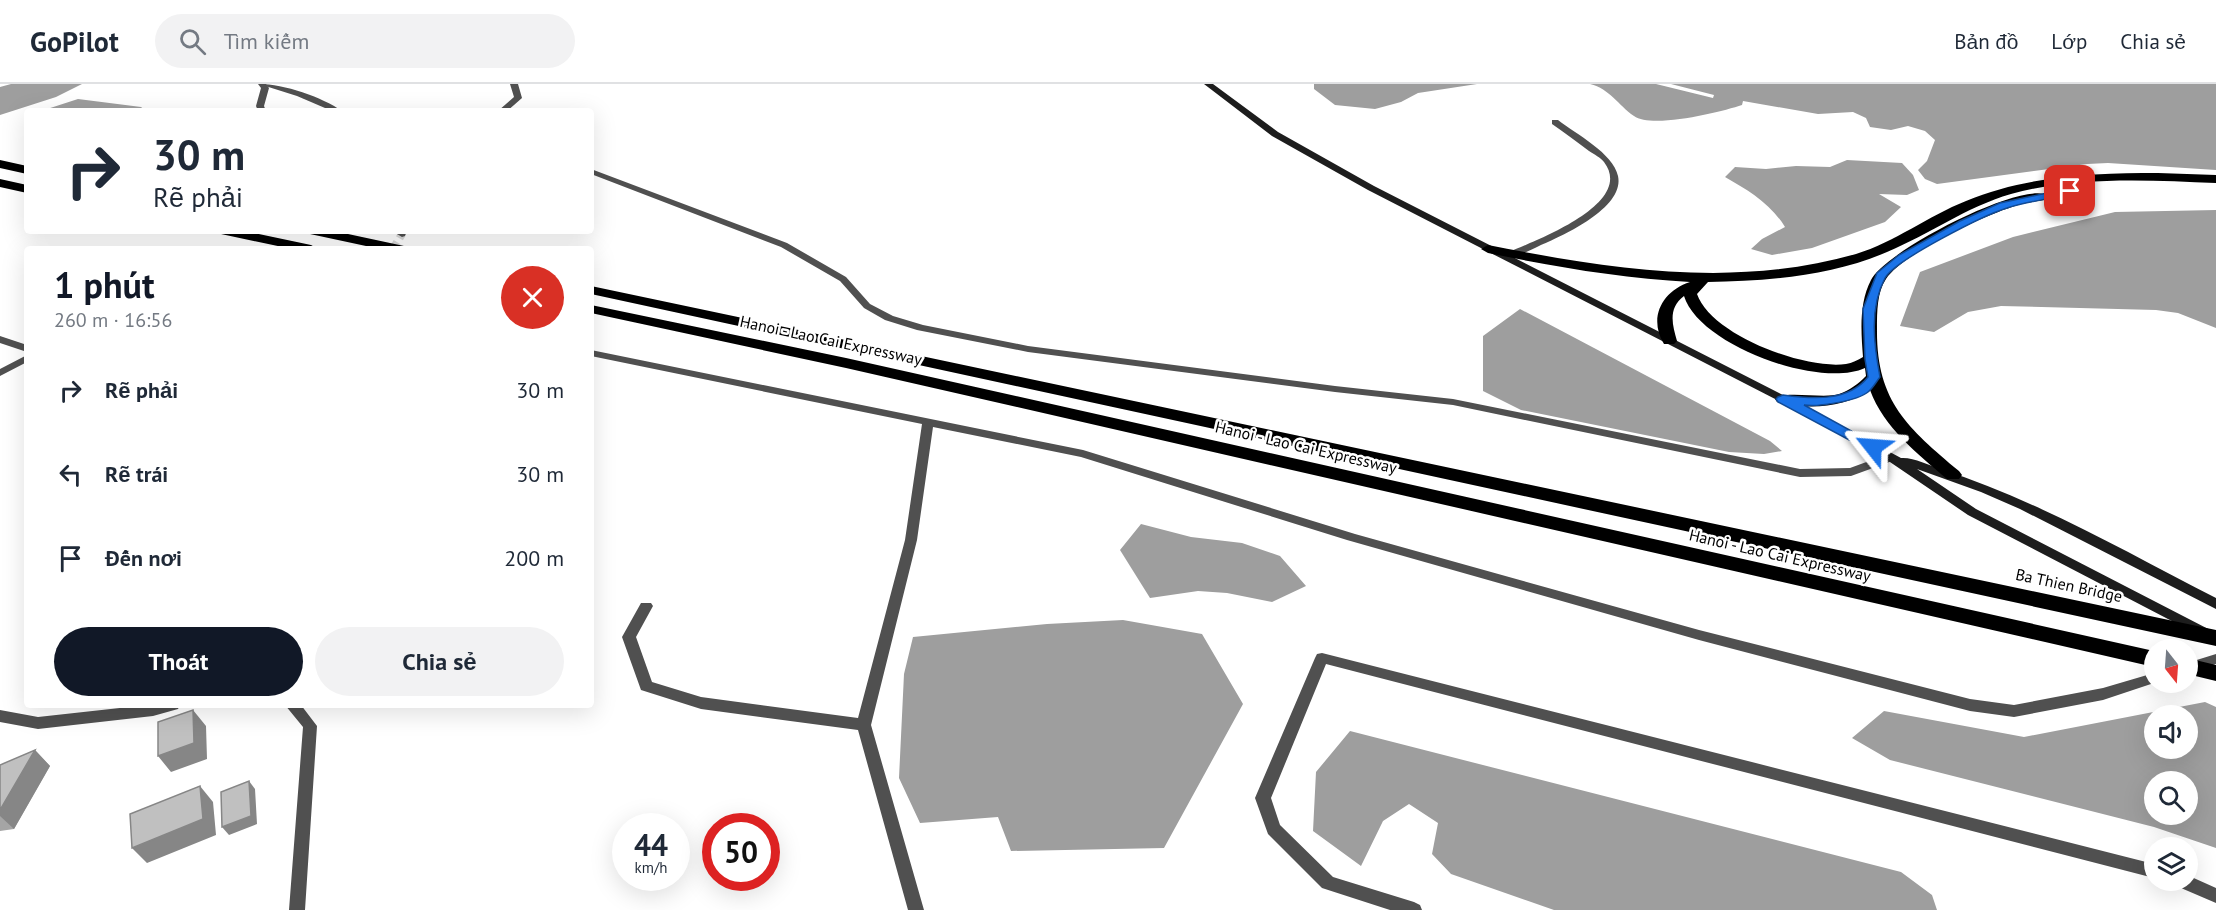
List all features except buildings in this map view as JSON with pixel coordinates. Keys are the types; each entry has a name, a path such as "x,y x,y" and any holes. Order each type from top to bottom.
{"highway":[{"path":"0,164 24,169"},
{"path":"1669,341 1663,324 1668,302 1679,290 1699,283 1723,279 1823,266 1869,253 1892,245 1960,208 2012,190 2112,178 2216,179"},
{"path":"0,183 24,188"},
{"path":"1953,475 1910,439 1884,408 1870,359 1869,309 1881,275 1903,258 1964,223 2003,205 2047,194 2134,186 2216,187"},
{"path":"240,234 297,246"},
{"path":"329,234 385,246"},
{"path":"1488,249 1612,272 1723,279"},
{"path":"1699,283 1690,293 1690,300 1699,312 1712,324 1778,357 1804,366 1832,369 1848,369 1870,359"},
{"name":"Hanoi - Lao Cai Expressway","path":"594,291 1913,573"},
{"name":"Hanoi - Lao Cai Expressway","path":"594,310 869,368 2144,657"},
{"path":"1783,399 1812,403 1854,395 1864,389 1874,377"},
{"name":"Ba Thien Bridge","path":"1913,573 2216,638"},
{"path":"2198,669 2216,673"}],"main road":[{"path":"1208,84 1275,134 1371,188 1783,399 1891,457 1972,512 2216,638"},
{"path":"1891,457 1953,475 1997,493 2216,604"}],"street":[{"path":"261,108 264,95 262,84 300,94 331,108"},
{"path":"506,108 518,98 513,84"},
{"path":"1512,254 1592,215 1609,199 1615,183 1614,169 1608,161 1555,122"},
{"path":"594,172 784,245 843,279 867,306 889,318 921,328 1028,349 1453,402 1800,473 1851,472 1891,457"},
{"path":"0,339 24,347"},
{"path":"594,354 1083,454 1407,553 1699,635 1970,705 2014,711 2024,710 2103,694 2144,681"},
{"path":"0,373 24,360"},
{"path":"916,910 864,725 911,540 928,421"},
{"path":"646,606 629,637 646,686 701,704 864,725"},
{"path":"1414,910 1328,883 1274,829 1263,798 1322,658 2144,868"},
{"path":"2198,664 2216,659"},
{"path":"0,716 38,723 161,708"},
{"path":"295,708 310,726 297,910"},
{"path":"2198,888 2216,896"}],"shaded area":[{"path":"11,84 82,84 56,97 0,115 0,87"},
{"path":"1314,84 1477,84 1418,93 1401,102 1375,109 1335,105 1314,89"},
{"path":"1590,84 1656,84 1713,98 1714,95 1671,84 2216,84 2216,170 2108,163 2087,164 1937,184 1925,179 1918,170 1927,161 1935,140 1925,131 1908,126 1891,130 1870,127 1866,118 1853,112 1818,114 1743,101 1742,105 1719,112 1671,120 1643,120 1628,112 1608,93"},
{"path":"78,99 142,108 50,108"},
{"path":"1847,160 1902,163 1913,175 1919,190 1907,195 1879,194 1901,207 1885,222 1812,248 1772,255 1751,249 1762,239 1785,227 1766,204 1725,177 1735,167 1766,169 1796,166 1830,167"},
{"path":"2216,210 2216,328 2178,313 2156,310 2001,306 1968,312 1934,332 1900,326 1920,272 2013,237 2115,212"},
{"path":"1520,309 1770,441 1782,451 1764,454 1729,452 1521,410 1483,391 1483,336"},
{"path":"1141,524 1191,537 1242,543 1280,556 1306,586 1272,602 1227,593 1198,591 1150,598 1120,550"},
{"path":"1123,620 1202,634 1243,704 1164,848 1011,851 998,817 920,823 899,778 904,674 913,637 1047,624"},
{"path":"2205,702 2216,707 2216,848 2198,842 2198,837 2184,837 2146,825 2198,825 2198,771 2144,771 2144,824 1890,760 1852,738 1884,711 2024,737 2144,714 2144,759 2198,759 2198,705 2189,705"},
{"path":"1350,731 1901,872 1932,895 1937,910 1554,910 1451,874 1432,854 1438,823 1409,804 1383,821 1361,866 1313,831 1316,772"}],"tunnel":[{"path":"395,246 402,234"}],"route":[{"path":"1873,447 1783,399 1812,403 1854,395 1864,389 1874,377 1870,359 1869,309 1881,275 1903,258 1964,223 2003,205 2070,191"}]}
